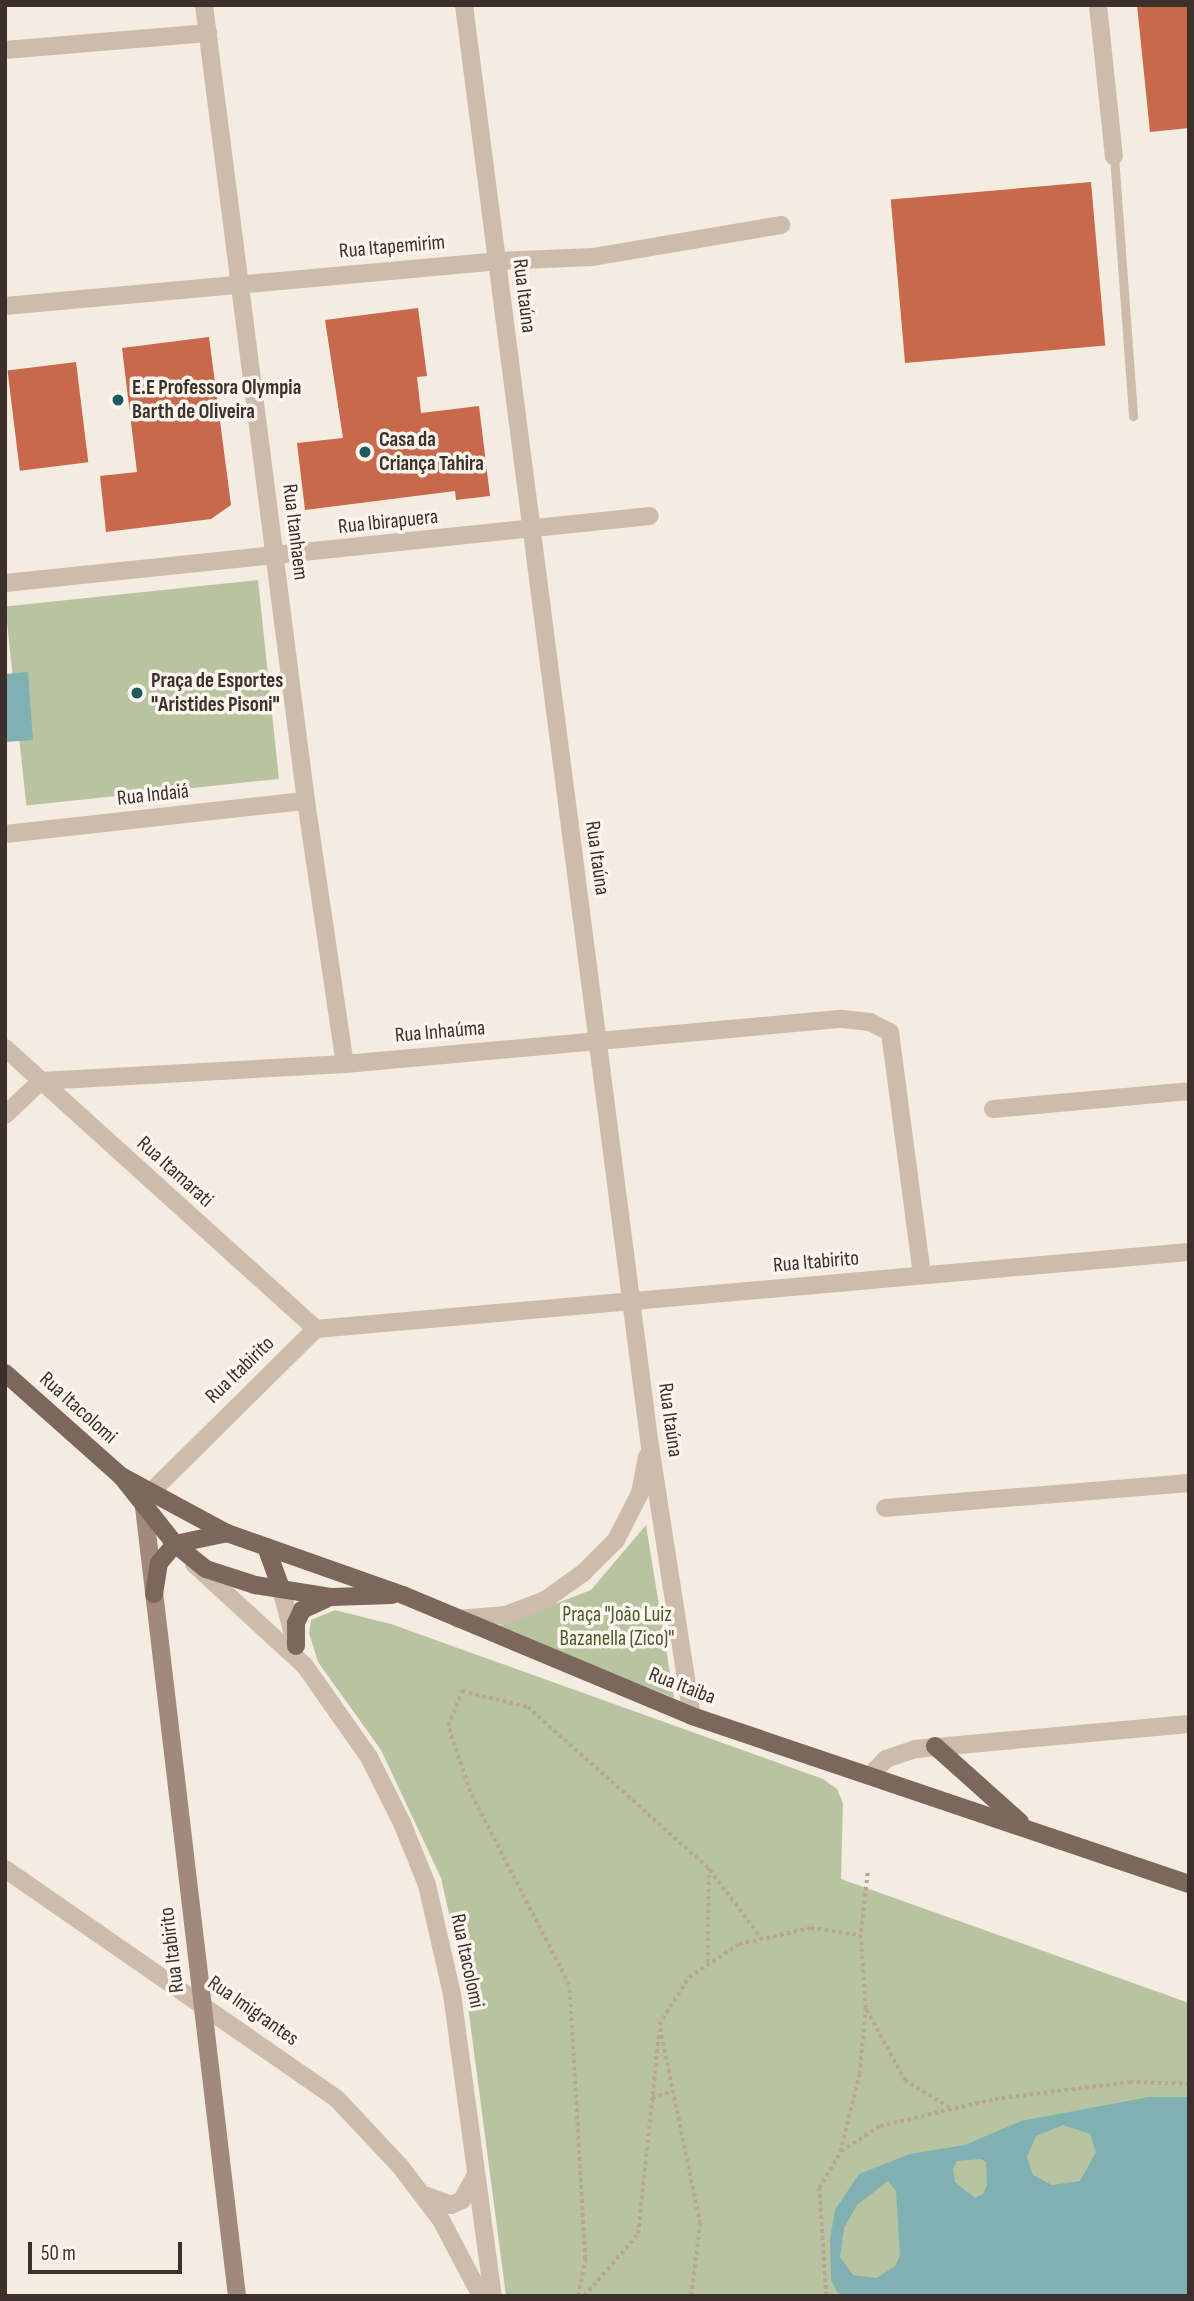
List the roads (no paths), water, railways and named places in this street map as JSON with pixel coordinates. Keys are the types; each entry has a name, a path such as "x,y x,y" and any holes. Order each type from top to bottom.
{"main road":[{"name":"Rua Itacolomi","path":"5,1373 147,1500"},
{"name":"Rua Itaiba","path":"147,1500 227,1533 403,1595 692,1716 1189,1884"},
{"name":"Rua Itaiba","path":"147,1500 178,1548 205,1569 281,1588 332,1597 403,1595"},
{"path":"154,1594 159,1563 178,1548 227,1533"},
{"path":"266,1547 281,1588"},
{"path":"296,1646 296,1623 302,1611 313,1602 332,1597"},
{"path":"935,1746 1031,1831"}],"street":[{"name":"Rua Itanhaem","path":"204,5 306,801 345,1064"},
{"name":"Rua Itaúna","path":"464,5 649,1446 692,1716"},
{"path":"1098,5 1114,156"},
{"path":"5,50 208,33"},
{"name":"Rua Itapemirim","path":"5,306 497,261 593,257 781,225"},
{"name":"Rua Ibirapuera","path":"5,583 650,516"},
{"name":"Rua Indaiá","path":"5,834 306,801"},
{"name":"Rua Inhaúma","path":"41,1081 345,1064 842,1018 870,1022 890,1032 922,1275"},
{"name":"Rua Itamarati","path":"5,1048 316,1329"},
{"path":"5,1115 41,1081"},
{"path":"993,1109 1189,1091"},
{"name":"Rua Itabirito","path":"237,2296 154,1594 147,1500 316,1329 1189,1252"},
{"path":"458,1619 506,1615 545,1600 583,1573 616,1540 640,1493 649,1446"},
{"path":"885,1508 1189,1483"},
{"name":"Rua Itacolomi","path":"178,1548 304,1666 369,1757 426,1885 452,1994 493,2296"},
{"name":"Rua Itacolomi","path":"281,1588 304,1666"},
{"path":"870,1776 899,1752 935,1746 1189,1724"},
{"name":"Rua Imigrantes","path":"5,1869 337,2099 419,2191 441,2220 481,2296"},
{"name":"Rua Imigrantes","path":"419,2191 435,2202 450,2205 472,2188 476,2174"}],"lane":[{"path":"1114,156 1133,416"}],"water":[{"path":"28,672 33,740 5,742 5,674"},
{"path":"1149,2097 1189,2097 1189,2296 844,2296 837,2292 831,2280 830,2239 835,2210 859,2174 910,2154 965,2145 1021,2121","holes":["1063,2125 1090,2134 1096,2152 1080,2181 1052,2185 1033,2175 1027,2157 1036,2136","981,2159 986,2162 987,2185 983,2194 975,2198 955,2182 953,2168 957,2161","888,2181 896,2191 900,2256 895,2266 877,2278 853,2275 840,2257 844,2228 857,2205"]}],"place":[{"name":"E.E Professora Olympia Barth de Oliveira","path":"118,400"},
{"name":"Casa da Criança Tahira","path":"365,452"},
{"name":"Praça de Esportes \"Aristides Pisoni\"","path":"137,693"}],"park label":[{"name":"Praça \"João Luiz Bazanella (Zico)\"","path":"617,1627"}]}
